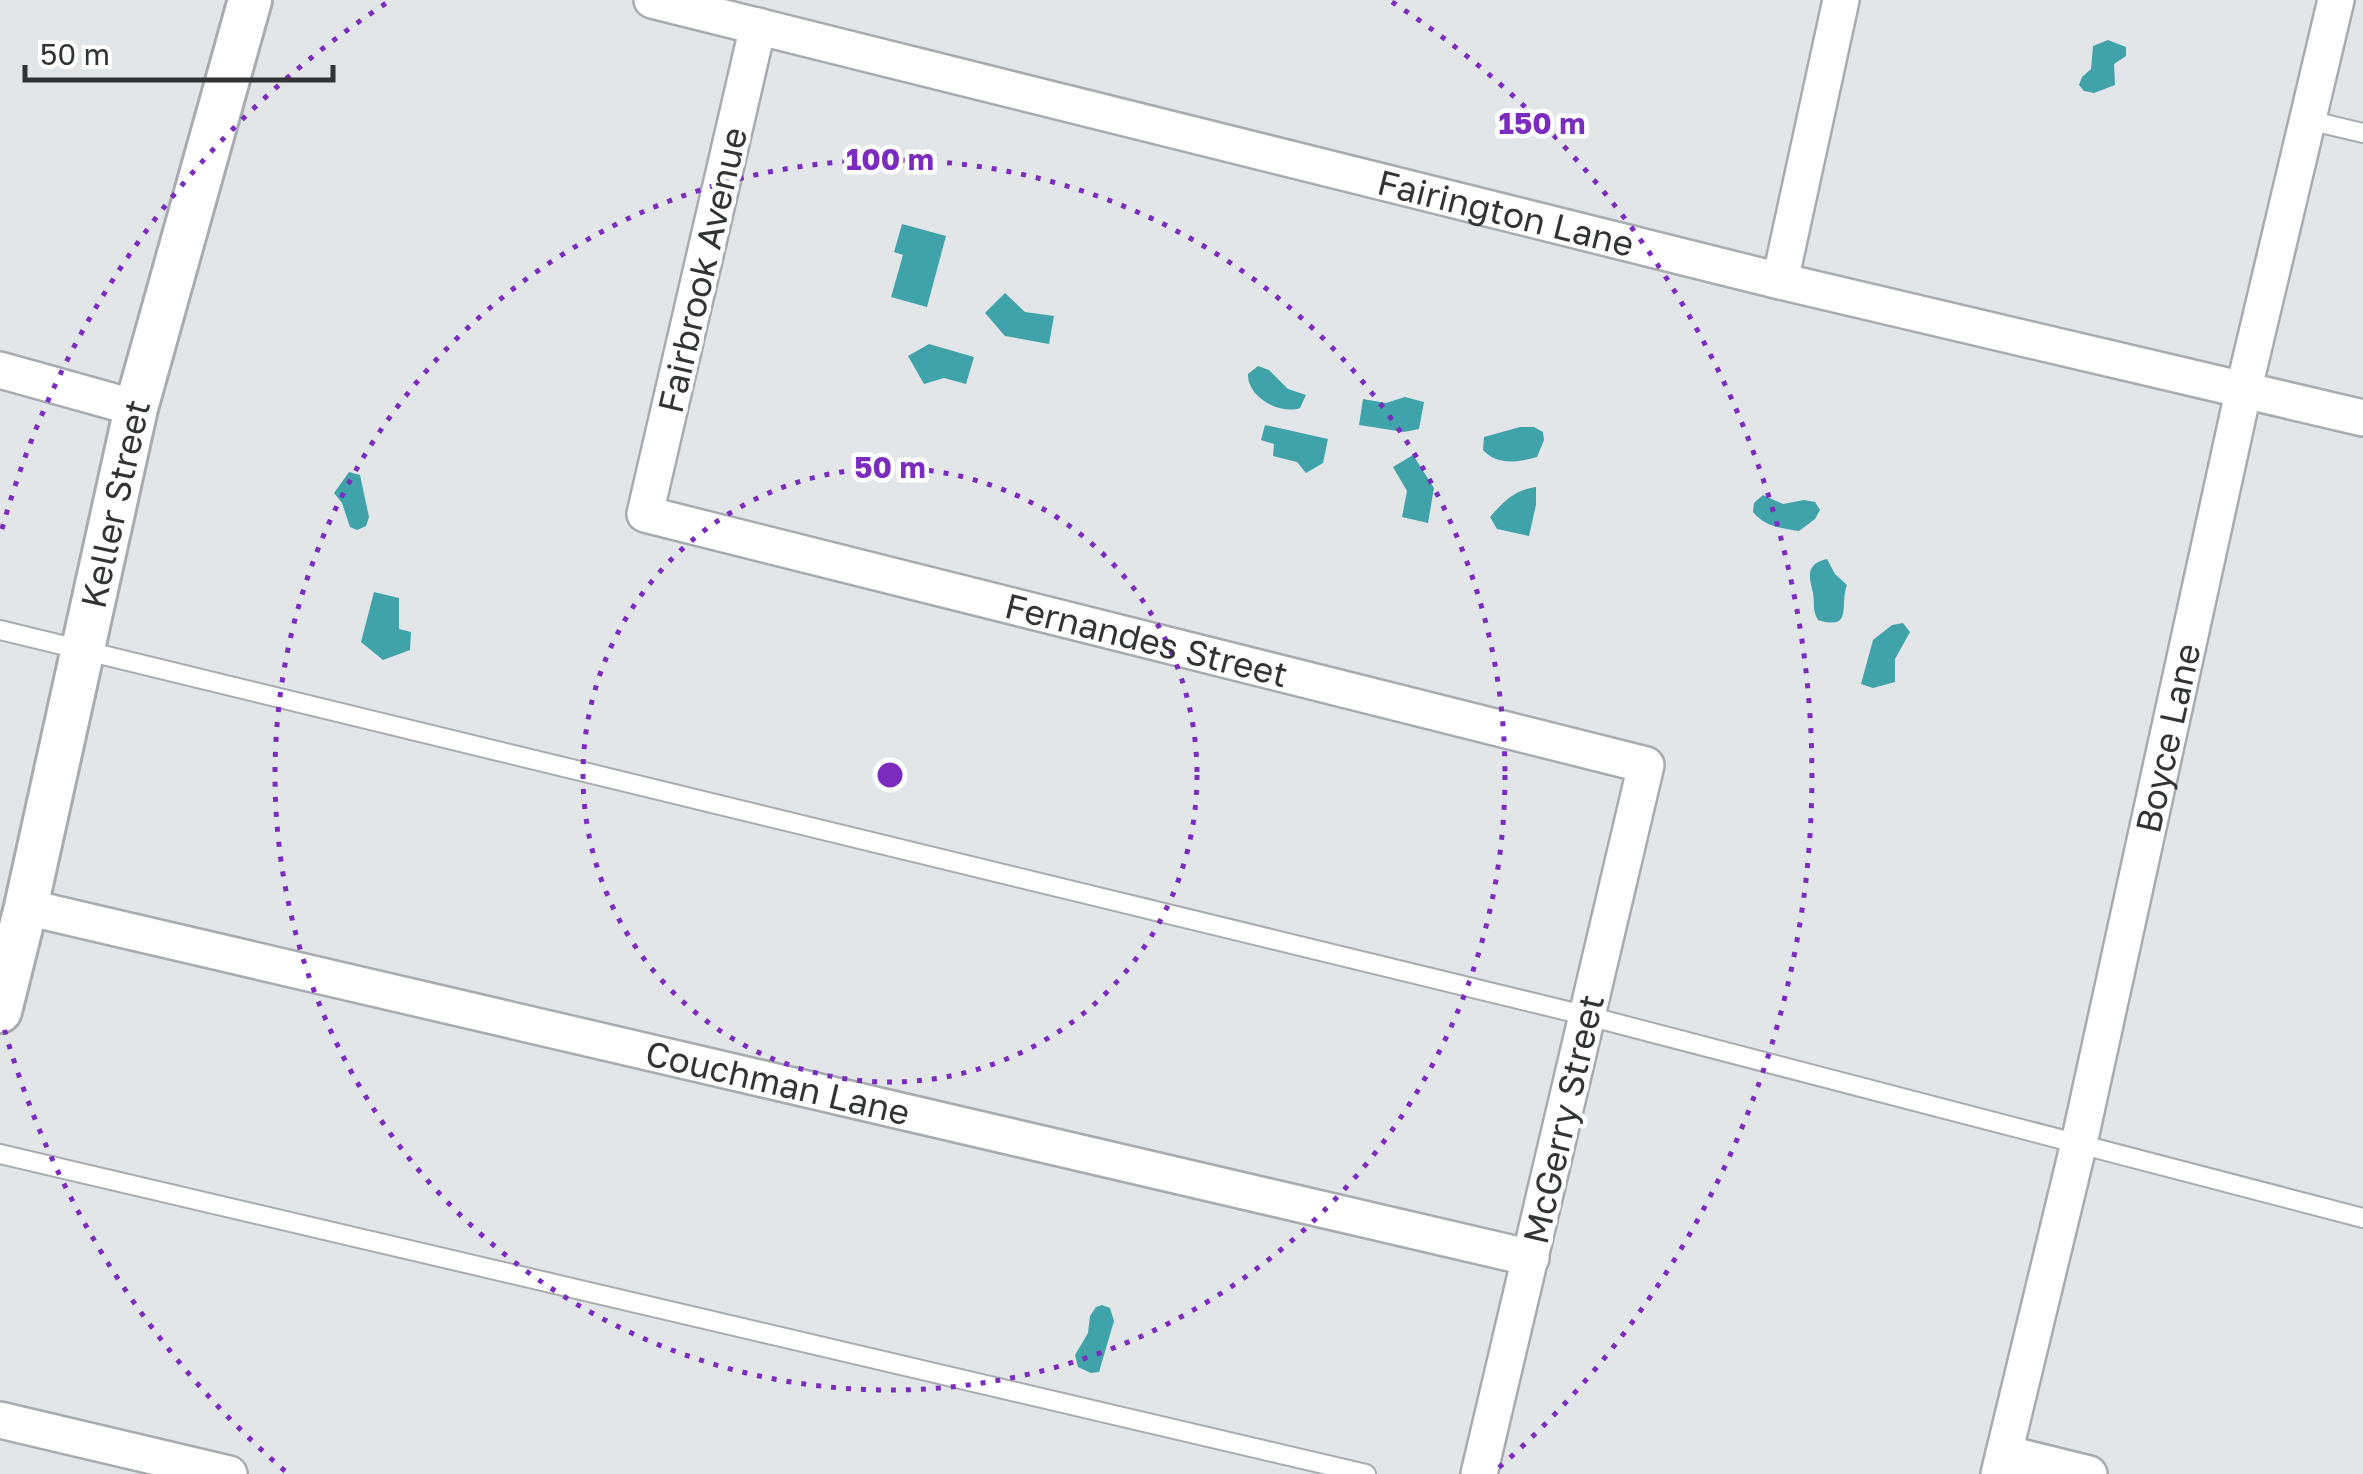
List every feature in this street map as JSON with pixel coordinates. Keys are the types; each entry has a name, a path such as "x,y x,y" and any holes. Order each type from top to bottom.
{"street":[{"name":"Keller Street","path":"0,1011 136,408 250,0"},
{"name":"Fairington Lane","path":"652,0 1780,280 2363,418"},
{"path":"1780,280 1842,0"},
{"name":"Boyce Lane","path":"2001,1463 2079,1143 2244,388 2336,0"},
{"name":"Fairbrook Avenue","path":"645,514 758,26"},
{"path":"0,370 136,408"},
{"name":"Fernandes Street","path":"645,514 1646,765"},
{"name":"McGerry Street","path":"1479,1474 1646,765"},
{"name":"Couchman Lane","path":"26,907 1530,1258"},
{"path":"0,1420 229,1474"},
{"path":"2001,1463 2088,1474"}],"lane":[{"path":"2308,120 2363,133"},
{"path":"0,630 1588,1016 2363,1218"},
{"path":"0,1154 1366,1474"}],"water":[{"path":"2108,40 2126,47 2126,56 2114,64 2115,85 2094,93 2084,91 2079,85 2091,69 2093,46"},
{"path":"902,224 946,236 927,307 891,297 903,255 894,252"},
{"path":"1005,293 1025,312 1054,316 1049,344 1005,336 985,313"},
{"path":"929,344 974,357 966,384 944,378 924,384 908,356"},
{"path":"1258,366 1269,370 1288,389 1306,395 1300,408 1283,409 1259,397 1248,374"},
{"path":"1405,397 1424,402 1419,429 1404,432 1359,425 1363,399 1386,403"},
{"path":"1265,425 1328,439 1323,463 1306,473 1297,462 1273,456 1274,444 1261,440"},
{"path":"1520,427 1543,432 1537,457 1502,461 1483,450 1484,437"},
{"path":"1413,455 1434,488 1428,523 1402,517 1407,491 1393,467"},
{"path":"349,472 360,475 369,517 366,526 357,530 350,527 334,493"},
{"path":"1536,487 1529,536 1497,529 1490,517 1495,511 1515,494"},
{"path":"1763,495 1783,504 1815,502 1820,510 1799,531 1780,528 1753,512 1754,503"},
{"path":"1827,559 1847,585 1843,614 1837,622 1818,620 1814,610 1810,572 1815,564"},
{"path":"374,592 399,598 399,629 411,632 410,650 383,660 361,642"},
{"path":"1903,623 1910,632 1895,659 1895,682 1873,688 1861,684 1873,640 1892,625"},
{"path":"1102,1305 1110,1308 1114,1321 1099,1372 1091,1373 1078,1367 1075,1355 1088,1333 1090,1316"}]}
